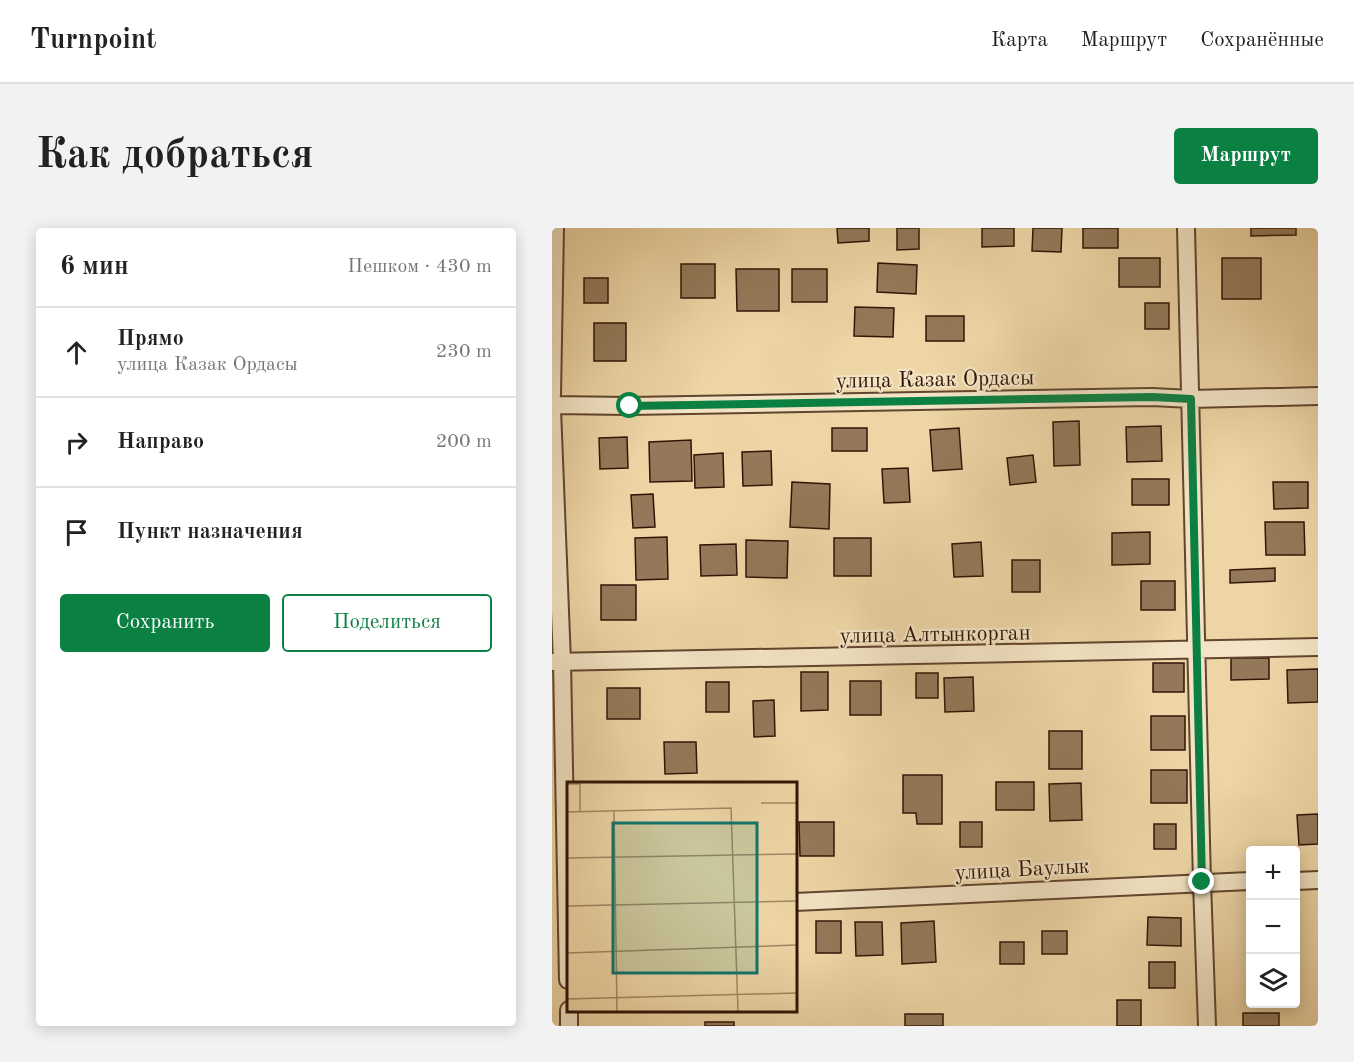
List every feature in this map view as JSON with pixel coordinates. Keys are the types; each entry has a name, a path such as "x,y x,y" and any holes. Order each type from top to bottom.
{"street":[{"path":"552,395 555,228"},
{"path":"1186,228 1207,1026"},
{"name":"улица Казак Ордасы","path":"552,407 1318,396"},
{"path":"552,407 557,662 567,890"},
{"name":"улица Алтынкорган","path":"557,662 1318,647"},
{"path":"1300,881 1318,880"},
{"name":"улица Баулык","path":"796,902 1246,881"},
{"path":"552,914 567,913"}],"building":[{"path":"837,228 869,228 869,241 838,243"},
{"path":"897,228 919,228 919,249 897,250"},
{"path":"982,228 1014,228 1014,246 982,247"},
{"path":"1033,228 1062,228 1061,252 1032,251"},
{"path":"1083,228 1118,228 1118,248 1083,248"},
{"path":"1251,228 1296,228 1296,235 1251,236"},
{"path":"1119,258 1160,258 1160,287 1119,287"},
{"path":"1222,258 1261,258 1261,299 1222,299"},
{"path":"878,263 917,265 916,294 877,292"},
{"path":"681,264 715,264 715,298 681,298"},
{"path":"736,269 779,269 779,311 737,311"},
{"path":"792,269 827,269 827,302 792,302"},
{"path":"584,278 608,278 608,303 584,303"},
{"path":"1145,303 1169,303 1169,329 1145,329"},
{"path":"855,307 894,308 893,337 854,336"},
{"path":"926,316 964,316 964,341 926,341"},
{"path":"594,323 626,323 626,361 594,361"},
{"path":"1079,421 1080,465 1054,466 1053,422"},
{"path":"1161,426 1162,461 1127,462 1126,427"},
{"path":"832,428 867,428 867,451 832,451"},
{"path":"959,428 962,469 933,471 930,430"},
{"path":"627,437 628,468 600,469 599,438"},
{"path":"691,440 692,481 650,482 649,442"},
{"path":"771,451 772,485 743,486 742,452"},
{"path":"723,453 724,487 695,488 694,455"},
{"path":"1033,455 1036,482 1010,485 1007,458"},
{"path":"908,468 910,502 884,503 882,469"},
{"path":"1132,479 1169,479 1169,505 1132,505"},
{"path":"792,482 830,484 829,529 790,527"},
{"path":"1273,482 1308,482 1308,508 1274,509"},
{"path":"653,494 655,527 633,528 631,495"},
{"path":"1265,522 1304,522 1305,555 1266,555"},
{"path":"1150,532 1150,564 1112,565 1112,533"},
{"path":"667,537 668,579 636,580 635,538"},
{"path":"834,538 871,538 871,576 834,576"},
{"path":"746,540 788,541 787,578 746,577"},
{"path":"981,542 983,576 954,577 952,544"},
{"path":"736,544 737,575 701,576 700,545"},
{"path":"1012,560 1040,560 1040,592 1012,592"},
{"path":"1275,568 1275,581 1230,583 1230,570"},
{"path":"1141,581 1175,581 1175,610 1141,610"},
{"path":"601,585 636,585 636,620 601,620"},
{"path":"1231,658 1269,658 1269,679 1231,680"},
{"path":"1153,663 1184,663 1184,692 1153,692"},
{"path":"1318,669 1318,702 1288,703 1287,670"},
{"path":"801,672 828,672 828,710 801,711"},
{"path":"916,673 938,673 938,698 916,698"},
{"path":"973,677 974,711 945,712 944,678"},
{"path":"850,681 881,681 881,715 850,715"},
{"path":"706,682 729,682 729,712 706,712"},
{"path":"607,688 640,688 640,719 607,719"},
{"path":"774,700 775,736 754,737 753,701"},
{"path":"1151,716 1185,716 1185,750 1151,750"},
{"path":"1049,731 1082,731 1082,769 1049,769"},
{"path":"664,742 696,742 697,773 665,774"},
{"path":"1151,770 1187,770 1187,803 1151,803"},
{"path":"903,775 942,775 942,824 917,824 916,813 903,813"},
{"path":"996,782 1034,782 1034,810 996,810"},
{"path":"1081,783 1082,820 1050,821 1049,784"},
{"path":"1318,814 1318,844 1299,845 1297,815"},
{"path":"799,822 834,822 834,856 800,856"},
{"path":"960,822 982,822 982,847 960,847"},
{"path":"1154,824 1176,824 1176,849 1154,849"},
{"path":"1148,917 1181,918 1181,946 1147,945"},
{"path":"816,921 841,921 841,953 816,953"},
{"path":"934,921 936,962 902,964 901,923"},
{"path":"855,922 882,922 883,955 856,956"},
{"path":"1042,931 1067,931 1067,954 1042,954"},
{"path":"1000,942 1024,942 1024,964 1000,964"},
{"path":"1149,962 1175,962 1175,988 1149,988"},
{"path":"1117,1000 1141,1000 1141,1026 1117,1026"},
{"path":"1243,1013 1279,1013 1279,1026 1243,1026"},
{"path":"905,1014 943,1014 943,1026 905,1026"},
{"path":"705,1022 734,1022 734,1026 705,1026"}],"route":[{"path":"630,406 1152,397 1191,399 1202,882"}]}
